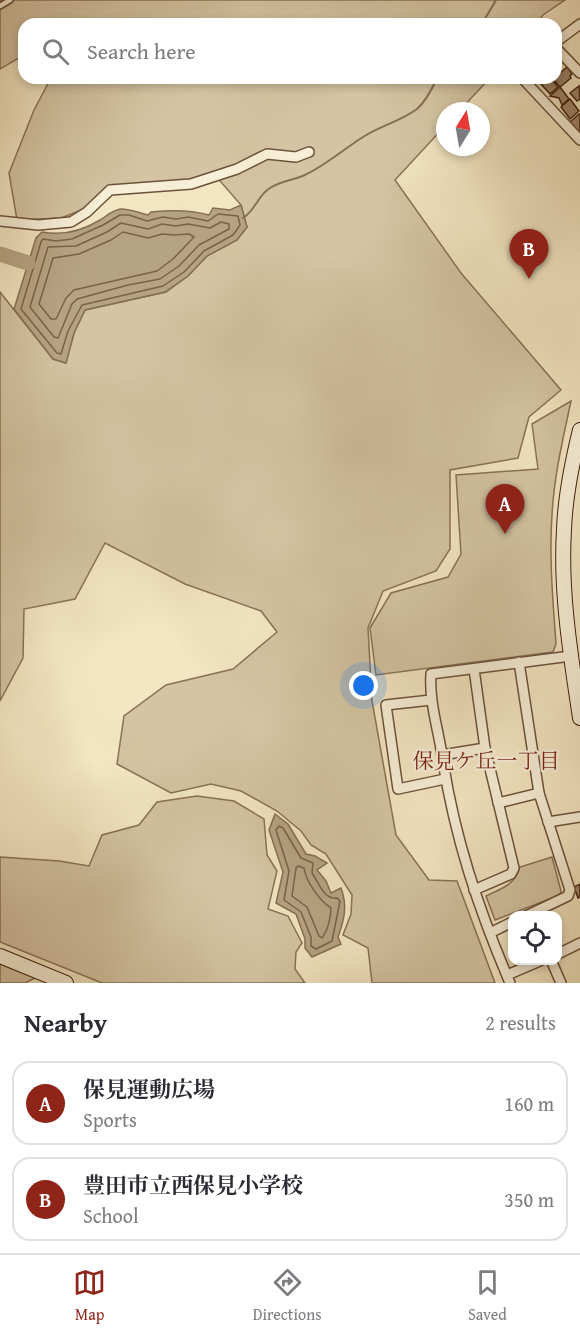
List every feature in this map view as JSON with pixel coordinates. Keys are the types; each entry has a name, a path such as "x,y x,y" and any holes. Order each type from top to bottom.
{"street":[{"path":"562,38 580,24"},
{"path":"562,54 580,73"},
{"path":"528,84 580,140"},
{"path":"0,221 38,225 71,222 87,212 110,190 191,184 237,169 267,154 296,157 309,152"},
{"path":"580,430 570,467 564,530 564,583 580,718"},
{"path":"533,965 509,979 474,890 458,838 445,779 431,700 430,674 571,656"},
{"path":"519,662 538,793 570,890 568,896 535,911"},
{"path":"474,669 485,748 514,868 511,874 474,890"},
{"path":"431,700 386,705 398,789 445,779"},
{"path":"442,755 485,748"},
{"path":"498,803 538,793"},
{"path":"548,822 580,817"},
{"path":"490,933 508,924"},
{"path":"562,952 580,943"},
{"path":"0,956 58,982"},
{"path":"553,965 561,983"}],"lane":[{"path":"0,6 10,0"}],"shaded area":[{"path":"0,0 565,0 541,18 18,18 18,58 0,69"},
{"path":"48,84 484,84 467,102 436,102 436,136 395,180 461,273 561,390 529,417 518,458 450,470 450,549 436,571 383,591 368,628 372,701 396,835 429,880 457,881 495,983 372,983 368,948 343,935 351,914 352,895 326,854 311,845 301,831 277,811 241,791 211,784 171,793 117,764 124,716 166,685 233,669 277,632 261,611 185,584 105,543 75,599 24,609 23,658 0,701 0,292 53,359 66,363 74,333 85,310 166,292 188,276 207,256 237,240 247,227 241,205 214,174 191,183 108,187 84,209 61,218 17,220 9,173 34,110"},
{"path":"571,401 553,500 551,563 556,644 553,652 376,675 370,628 391,593 448,577 461,554 456,475 538,469 532,424"},
{"path":"197,796 234,801 264,819 267,855 277,871 268,909 288,916 302,943 296,952 295,969 305,983 102,983 0,942 0,857 59,861 89,866 102,835 139,825 157,802"},
{"path":"552,857 561,891 560,895 518,911 508,911 508,915 495,920 486,896 511,882 520,867"},
{"path":"0,962 37,977 25,983 0,983"}],"water":[{"path":"241,205 247,227 237,240 207,256 188,276 165,292 85,310 74,333 66,363 53,359 14,309 36,238 42,232 65,233 79,230 121,209 148,215 151,212 173,211 209,215 213,208 230,210"},
{"path":"275,814 288,824 306,854 327,863 317,870 326,881 331,893 341,888 343,895 344,913 338,937 341,944 312,957 305,948 305,939 296,914 276,903 283,872 269,830"}],"building":[{"path":"567,67 572,74 571,78 560,87 557,84 562,84 562,71"},
{"path":"541,84 555,84 558,87 550,94"},
{"path":"579,86 580,99 577,101 570,93"},
{"path":"560,87 569,99 562,105 559,98 550,96"},
{"path":"570,99 579,111 570,119 561,107"},
{"path":"580,114 580,133 570,122"},
{"path":"580,884 580,897 578,898 574,887"}],"waterway":[{"path":"486,18 496,0"},
{"path":"243,218 270,188 313,171 363,137 417,109 434,84"},
{"path":"0,254 28,263"}],"place":[{"name":"豊田市立西保見小学校","path":"529,279"},
{"name":"保見運動広場","path":"505,534"}],"district":[{"name":"保見ケ丘一丁目","path":"486,760"}]}
